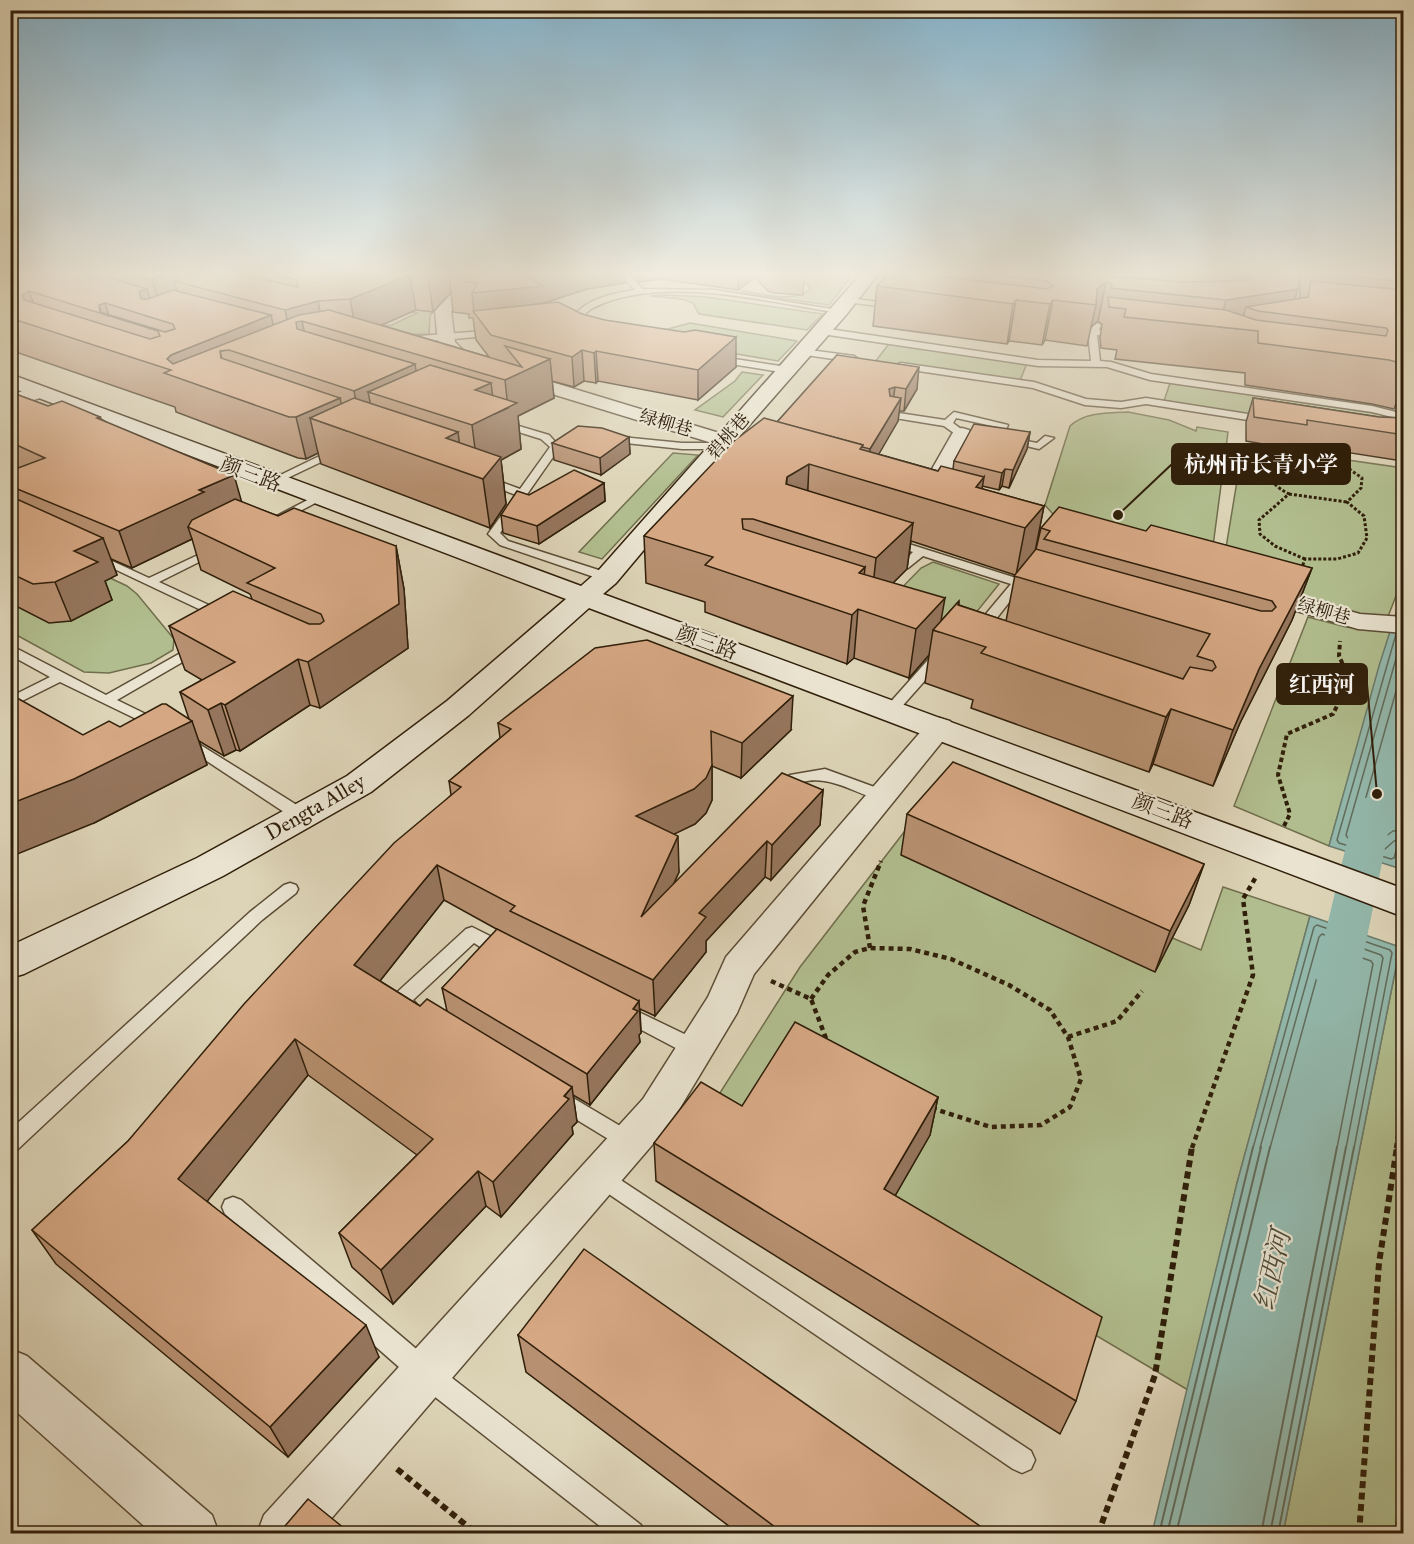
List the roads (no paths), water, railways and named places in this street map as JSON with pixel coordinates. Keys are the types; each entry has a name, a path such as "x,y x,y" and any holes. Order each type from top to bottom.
{"street":[{"name":"绿柳巷","path":"449,345 459,356 513,378 721,443 772,455"},
{"name":"碧桃巷","path":"596,587 809,345"},
{"name":"颜三路","path":"10,380 271,482 596,587 940,728 1399,902"},
{"path":"10,401 40,392"},
{"path":"923,498 942,480 955,429"},
{"path":"902,492 946,504"},
{"name":"Dengta Alley","path":"10,963 210,867 359,784 440,722 596,587"},
{"name":"绿柳巷","path":"1245,588 1341,616 1392,624"},
{"path":"283,1533 657,1111 724,1003 739,967 940,728"},
{"path":"10,1373 193,1533"}],"lane":[{"path":"917,345 1038,363 1096,363 1131,369 1150,377 1363,408 1404,417"},
{"path":"1095,345 1096,363"},
{"path":"802,352 865,361"},
{"path":"705,357 787,370"},
{"path":"886,364 1034,385 1085,402 1120,405 1146,401 1277,422"},
{"path":"892,415 996,439 1039,446 1049,438"},
{"path":"955,429 954,416 1003,425 996,439"},
{"path":"495,422 550,437 555,447 494,534 504,543 596,587"},
{"path":"601,437 682,446 721,443"},
{"path":"271,482 343,447"},
{"path":"480,478 522,493"},
{"path":"265,525 317,498"},
{"path":"879,537 921,550 1019,589"},
{"path":"150,582 223,546"},
{"path":"876,554 908,564 921,550"},
{"path":"86,553 231,620"},
{"path":"974,638 1019,589 1031,567"},
{"path":"107,700 210,642"},
{"path":"892,709 946,648"},
{"path":"10,649 60,677 170,731 302,816"},
{"path":"10,703 60,677"},
{"path":"768,800 795,778 825,774 883,796"},
{"path":"10,1144 256,916 290,890"},
{"path":"430,1020 400,1001 472,934 515,956"},
{"path":"610,1005 696,1049"},
{"path":"540,1087 630,1142"},
{"path":"599,1176 1022,1460"},
{"path":"233,1207 426,1373 632,1533"}],"water":[{"path":"1403,591 1404,835 1398,868 1329,846 1379,666"},
{"path":"1310,916 1400,947 1283,1533 1152,1533 1237,1183"}],"waterway":[{"name":"红西河","path":"1337,977 1374,808"}],"place":[{"name":"杭州市长青小学","path":"1118,515"},
{"name":"红西河","path":"1377,794"}]}
